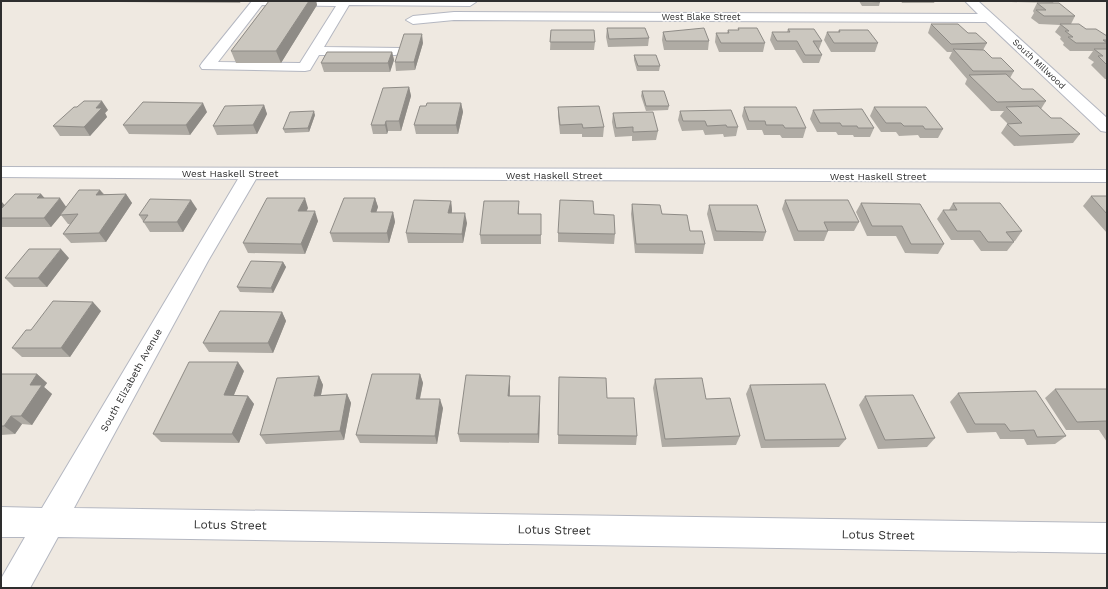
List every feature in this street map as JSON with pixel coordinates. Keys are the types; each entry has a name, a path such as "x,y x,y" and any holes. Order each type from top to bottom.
{"street":[{"path":"344,1 317,50 305,67 207,66 258,1 344,1 482,2"},
{"name":"South Millwood","path":"971,1 1107,127"},
{"name":"West Blake Street","path":"413,20 454,16 989,18"},
{"path":"317,50 395,51"},
{"name":"West Haskell Street","path":"1,172 992,177 1107,176"},
{"name":"South Elizabeth Avenue","path":"13,588 198,261 250,173"},
{"name":"Lotus Street","path":"1,522 1107,538"}],"building":[{"path":"269,1 309,1 276,51 231,51"},
{"path":"1037,3 1059,3 1075,16 1044,16 1036,10 1046,10"},
{"path":"931,24 958,24 968,33 976,33 987,43 951,44"},
{"path":"1060,24 1079,24 1086,29 1096,29 1107,36 1107,40 1103,40 1107,43 1076,43 1068,37 1073,37 1065,31 1069,31"},
{"path":"607,28 645,28 649,38 609,39"},
{"path":"704,28 709,41 666,41 663,32"},
{"path":"738,28 757,28 765,43 721,43 716,33 729,33 728,30 739,30"},
{"path":"788,29 814,29 822,41 813,41 822,55 805,55 797,41 777,41 772,32 790,32"},
{"path":"551,30 594,30 595,42 550,42"},
{"path":"839,30 868,30 878,43 834,43 827,32 840,32"},
{"path":"404,34 422,34 414,62 395,62"},
{"path":"953,49 984,50 992,58 1001,58 1014,71 973,71"},
{"path":"1094,49 1107,49 1107,65 1098,56 1103,56"},
{"path":"327,52 392,52 388,63 321,63"},
{"path":"634,55 656,55 660,66 638,66"},
{"path":"1006,74 1022,89 1033,89 1046,101 997,102 969,75"},
{"path":"409,87 399,121 386,121 385,125 371,125 383,88"},
{"path":"642,91 664,91 669,106 646,106"},
{"path":"84,101 102,101 96,108 102,108 84,127 53,126 74,107 77,107"},
{"path":"143,102 203,103 186,125 123,125"},
{"path":"427,103 461,103 456,125 414,125 420,106 426,106"},
{"path":"264,105 253,125 213,126 225,106"},
{"path":"599,106 604,127 583,128 582,124 560,125 558,107"},
{"path":"1038,106 1051,118 1061,118 1080,134 1020,136 1007,124 1022,123 1006,107"},
{"path":"744,107 796,107 806,128 785,128 783,125 766,125 765,121 749,121"},
{"path":"874,107 926,107 943,129 925,129 923,126 904,126 901,123 886,123"},
{"path":"862,109 874,128 842,126 840,123 820,123 813,110"},
{"path":"731,110 738,127 727,127 726,125 707,126 705,121 683,121 680,111"},
{"path":"314,111 308,128 283,129 290,112"},
{"path":"653,112 658,131 633,132 633,127 616,128 613,113"},
{"path":"79,190 100,190 96,195 126,194 99,233 63,234 78,214 60,215"},
{"path":"15,194 41,194 37,198 60,198 44,218 1,218 1,209"},
{"path":"1091,196 1107,196 1107,214"},
{"path":"267,198 305,198 298,211 315,211 301,244 243,243"},
{"path":"344,198 375,198 371,212 393,212 387,233 330,233"},
{"path":"150,199 191,200 177,222 143,222 148,215 139,215"},
{"path":"414,200 451,201 448,213 465,213 462,234 406,233"},
{"path":"560,200 593,201 594,214 614,215 615,234 558,233"},
{"path":"785,200 848,200 859,222 824,222 828,231 798,231"},
{"path":"484,201 519,201 518,214 541,214 541,235 480,235"},
{"path":"861,203 920,204 944,244 911,244 902,226 872,226"},
{"path":"953,203 1000,203 1022,231 1006,232 1014,242 988,242 980,231 957,231 943,210 957,210"},
{"path":"632,204 660,205 662,214 687,215 690,231 702,231 705,244 636,244"},
{"path":"709,205 757,205 766,232 716,231"},
{"path":"29,249 61,249 38,278 5,278"},
{"path":"251,261 283,262 271,288 237,287"},
{"path":"53,301 93,302 61,348 12,348 26,330 31,330"},
{"path":"220,311 282,312 268,343 203,343"},
{"path":"189,362 238,362 224,395 248,396 232,434 153,434"},
{"path":"1,374 37,374 30,385 42,385 21,416 11,416 4,426 1,426"},
{"path":"372,374 420,374 416,399 440,399 435,436 356,435"},
{"path":"466,375 510,376 508,396 540,396 538,434 458,434"},
{"path":"319,376 314,396 347,394 340,431 260,435 277,378"},
{"path":"559,377 606,378 607,398 634,398 637,436 558,435"},
{"path":"702,378 706,399 730,398 740,436 665,439 655,379"},
{"path":"825,384 846,439 765,440 750,385"},
{"path":"1055,389 1107,389 1107,421 1077,422"},
{"path":"1036,391 1066,436 1037,437 1034,430 1010,431 1005,424 975,424 958,393"},
{"path":"913,395 935,438 885,440 865,396"}]}
